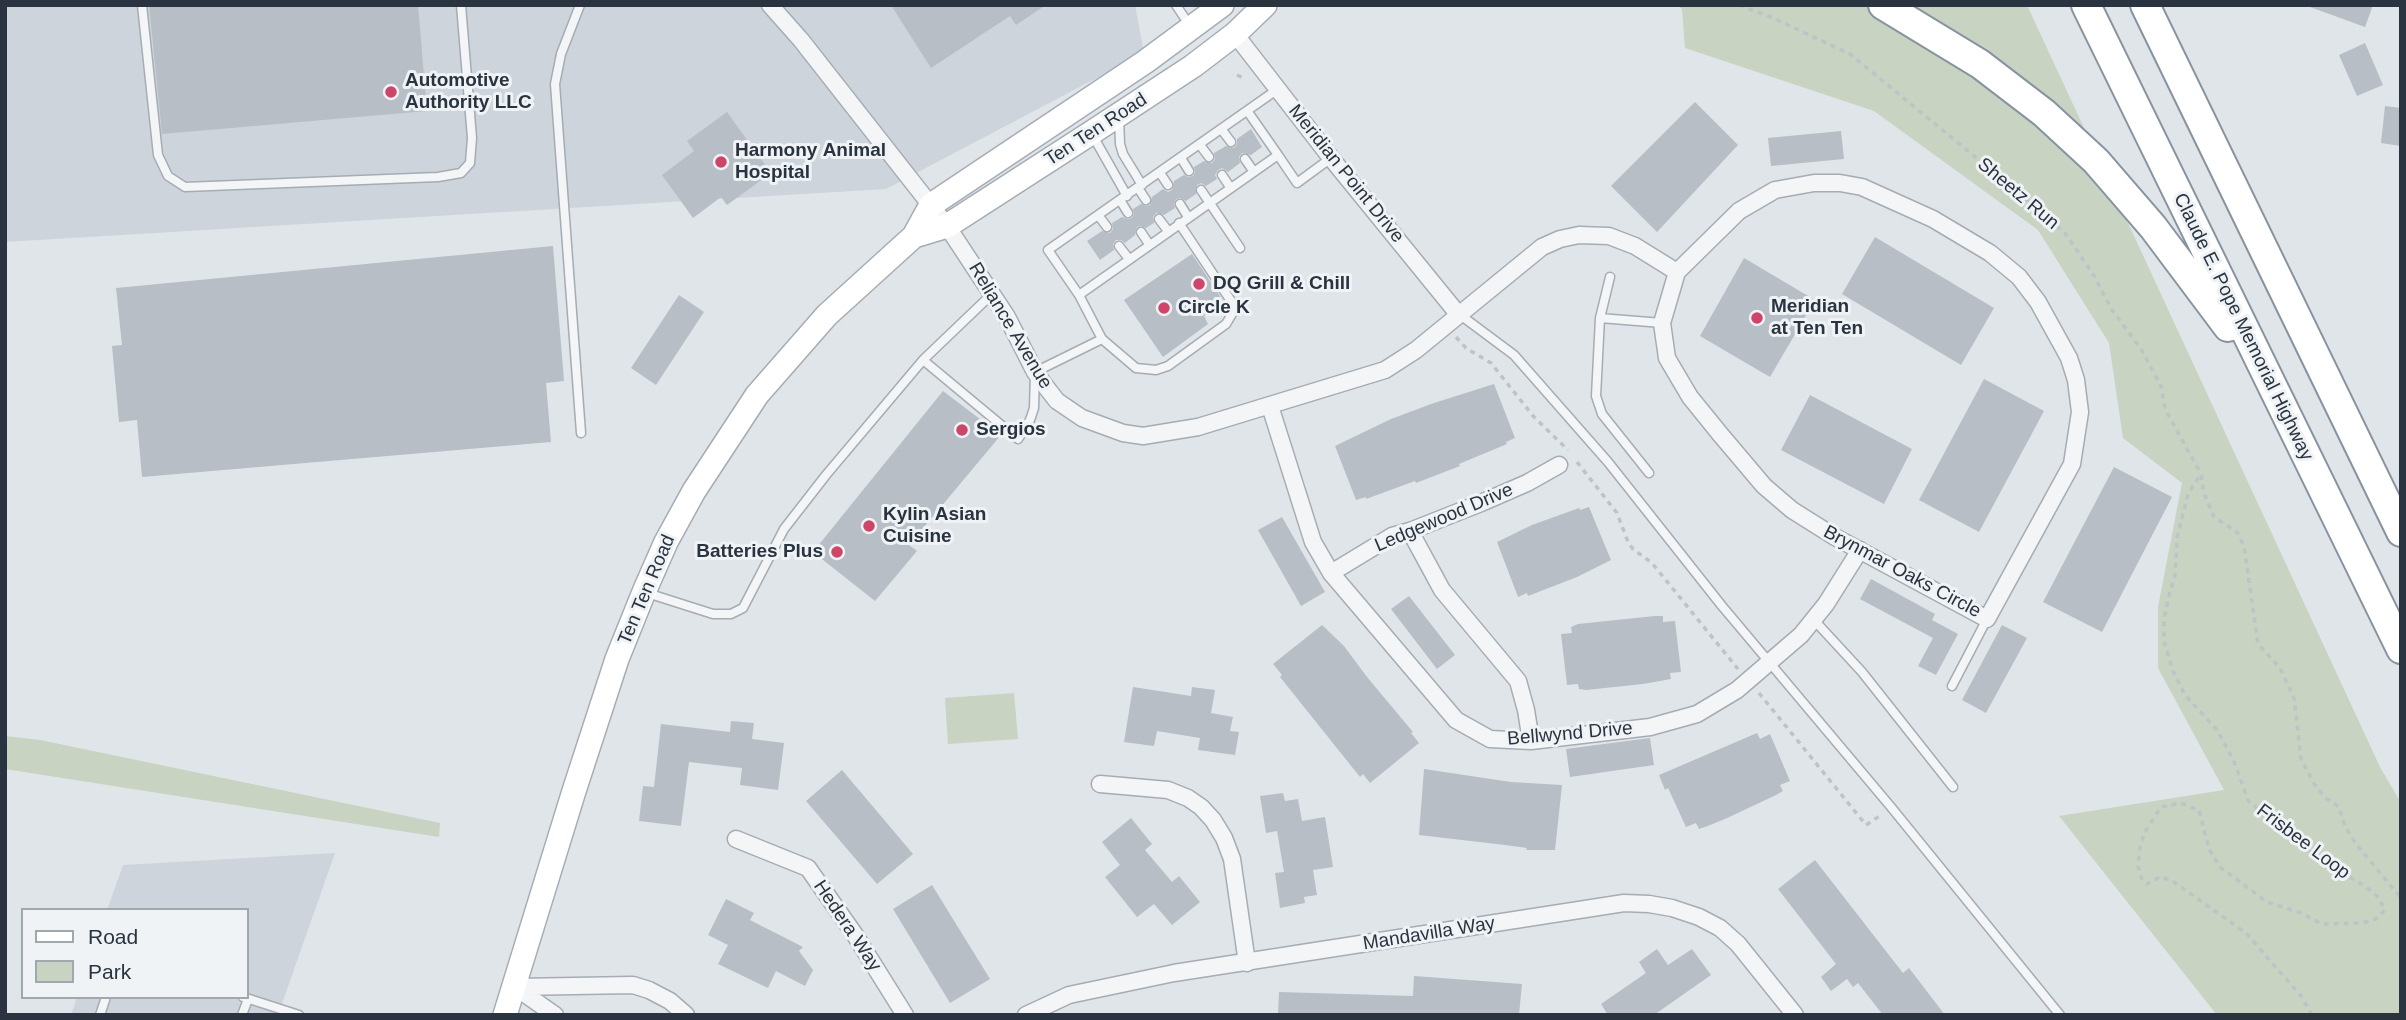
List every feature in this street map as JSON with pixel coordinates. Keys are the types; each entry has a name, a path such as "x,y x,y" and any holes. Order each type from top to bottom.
{"highway":[{"path":"1883,5 1980,64 2044,113 2096,161 2153,227 2269,380"},
{"name":"Claude E. Pope Memorial Highway","path":"2087,5 2401,649"},
{"path":"2145,5 2401,532"}],"main road":[{"name":"Ten Ten Road","path":"505,1015 617,659 644,592 666,542 694,491 757,395 827,315 914,236 932,205 1222,5"},
{"name":"Ten Ten Road","path":"914,236 947,226 1119,115 1193,66 1235,34 1265,5"}],"street":[{"name":"Reliance Avenue","path":"770,5 932,205 992,293 1035,372 1057,401 1082,418 1123,433 1143,436 1172,433 1385,370 1416,350 1542,247 1560,239 1579,235 1609,236 1636,246 1677,272"},
{"name":"Meridian Point Drive","path":"1235,34 1331,158 1458,314"},
{"name":"Brynmar Oaks Circle","path":"1814,183 1840,183 1862,187 1933,219 1990,253 2019,277 2038,302 2069,358 2076,380 2080,412 2072,464 1987,619 1792,510 1764,486 1678,378 1667,358 1662,323 1677,272 1739,211 1774,190 1814,183"},
{"name":"Bellwynd Drive","path":"1270,406 1314,542 1331,573 1456,720 1490,739 1531,741 1650,727 1697,715 1718,704 1770,664 1814,621 1860,550"},
{"name":"Ledgewood Drive","path":"1331,573 1392,536 1527,483 1559,465"},
{"path":"1410,531 1442,590 1518,681 1531,741"},
{"path":"1100,784 1168,790 1188,797 1213,820 1232,859 1247,963"},
{"name":"Hedera Way","path":"736,839 808,868 855,935 905,1015"},
{"name":"Mandavilla Way","path":"1026,1015 1069,995 1174,973 1624,902 1649,904 1699,917 1720,928 1738,944 1795,1015"},
{"path":"515,987 633,985 670,1001 686,1015"},
{"path":"515,987 555,1015"}],"lane":[{"path":"142,5 158,155 168,176 185,187 438,177 461,173 470,163 472,138 461,5"},
{"path":"580,5 561,54 555,84 581,433"},
{"path":"1176,5 1192,28"},
{"path":"1179,223 1231,301 1232,314 1226,324 1168,366 1156,370 1136,368 1102,339 1079,295 1048,250 1278,89"},
{"path":"1248,112 1297,183 1331,158"},
{"path":"1119,115 1123,154 1146,200"},
{"path":"1222,130 1231,142"},
{"path":"1091,133 1128,213"},
{"path":"1200,145 1209,157"},
{"path":"1079,295 1278,155"},
{"path":"1181,158 1189,171"},
{"path":"1245,159 1254,172"},
{"path":"1160,173 1168,186"},
{"path":"1222,176 1230,187"},
{"path":"1201,190 1240,248"},
{"path":"1180,204 1188,217"},
{"path":"1098,215 1107,228"},
{"path":"1159,219 1168,231"},
{"path":"1141,232 1149,244"},
{"path":"1119,246 1129,259"},
{"path":"1610,277 1600,318 1596,396 1602,414 1649,473"},
{"path":"644,592 674,604 713,614 731,614 743,608 784,529 923,360 992,293"},
{"path":"1458,314 1514,355 1608,462 1770,664 1891,807 2060,1015"},
{"path":"1600,318 1662,323"},
{"path":"923,360 1018,439 1034,408 1035,372 1102,339"},
{"path":"1952,686 1987,619"},
{"path":"1814,621 1862,671 1953,787"},
{"path":"248,999 299,1015"}],"path":[{"name":"Sheetz Run","path":"1738,5 1773,18 1850,54 2064,233 2093,274 2112,310 2141,349 2161,386 2165,409 2201,474"},
{"path":"1237,75 1252,85"},
{"path":"1453,333 1460,343 1491,363 1534,417 1565,447 1617,513 1633,549 1652,563 1740,671"},
{"name":"Frisbee Loop","path":"2201,474 2204,493 2214,517 2237,532 2244,546 2258,644 2280,668 2294,698 2301,758 2316,787 2339,807 2345,826 2356,844 2401,898"},
{"name":"Frisbee Loop","path":"2201,474 2188,495 2177,538 2175,576 2164,620 2164,641 2173,671 2185,695 2217,730 2233,759 2248,800 2280,830 2327,864 2365,886 2378,897 2385,910 2376,919 2362,923 2322,924 2301,912 2267,902 2220,867 2209,849 2199,810 2181,803 2161,807 2140,846 2138,866 2142,880 2147,884 2160,877 2171,880 2246,933 2301,996 2312,1015"},
{"path":"1754,687 1866,825 1891,807"}],"shaded area":[{"path":"5,5 1135,5 1144,53 886,189 5,242"},
{"path":"335,853 278,1015 71,1015 76,999 248,999 248,908 108,908 123,865"}],"green space":[{"path":"1677,5 2027,5 2380,767 2401,803 2401,1015 2217,1015 2059,816 2224,790 2158,668 2158,607 2182,483 2123,438 2109,343 2038,230 1874,111 1685,48 1682,9"},
{"path":"1014,693 1018,739 948,744 945,698"},
{"path":"5,736 40,740 440,823 439,837 5,769"}],"building":[{"path":"149,5 418,5 427,111 162,134"},
{"path":"891,5 1046,5 1016,25 1010,16 931,68"},
{"path":"2310,5 2373,5 2365,27"},
{"path":"2365,43 2383,85 2357,96 2339,55"},
{"path":"1695,102 1738,145 1657,232 1611,186"},
{"path":"2385,106 2401,108 2401,146 2381,143"},
{"name":"Harmony Animal Hospital","path":"727,112 771,173 727,205 721,197 693,218 662,175 694,151 687,141"},
{"path":"1251,129 1262,147 1251,155 1242,153 1239,157 1240,163 1228,172 1222,168 1218,170 1215,175 1217,179 1206,186 1201,183 1197,185 1196,194 1186,201 1176,199 1175,208 1164,215 1156,213 1153,217 1154,223 1146,228 1137,227 1135,235 1125,243 1116,240 1113,244 1114,250 1100,260 1087,241 1102,231 1110,233 1113,229 1112,223 1122,217 1132,218 1133,209 1141,204 1150,205 1152,197 1163,189 1168,192 1172,190 1174,181 1184,175 1193,176 1194,167 1204,161 1212,163 1215,159 1214,153 1226,146 1234,148 1237,139"},
{"path":"1841,131 1844,159 1771,166 1768,138"},
{"path":"1875,237 1994,308 1961,365 1842,294"},
{"path":"553,246 564,381 546,383 551,442 142,477 137,420 119,422 112,346 122,345 116,288"},
{"name":"Circle K","path":"1192,254 1224,302 1204,316 1208,324 1163,357 1124,300"},
{"name":"Meridian at Ten Ten","path":"1744,258 1815,300 1770,377 1700,336"},
{"path":"679,295 704,312 656,385 631,368"},
{"path":"1984,379 2044,411 1979,532 1919,500"},
{"path":"1494,384 1515,438 1459,464 1460,466 1416,483 1415,481 1366,499 1356,500 1335,446 1391,419"},
{"path":"943,391 1001,435 909,545 917,551 875,601 813,552"},
{"path":"1810,395 1912,449 1884,504 1781,450"},
{"path":"2114,467 2172,497 2102,632 2043,602"},
{"path":"1589,507 1611,560 1577,577 1528,596 1527,593 1518,597 1497,542 1532,525"},
{"path":"1282,517 1325,592 1301,606 1258,530"},
{"path":"1871,579 1935,614 1932,620 1958,634 1936,675 1918,666 1933,638 1860,599"},
{"path":"1409,596 1455,655 1437,669 1391,609"},
{"path":"1663,616 1663,622 1675,621 1681,672 1670,673 1671,679 1643,684 1586,690 1579,689 1578,684 1567,685 1561,634 1572,633 1571,627 1578,624"},
{"path":"1322,625 1344,646 1419,743 1370,783 1363,774 1360,777 1280,677 1282,675 1273,664"},
{"path":"2002,625 2027,638 1986,713 1962,700"},
{"path":"1133,687 1191,696 1192,687 1215,690 1211,713 1233,717 1230,731 1239,732 1235,755 1198,750 1200,738 1157,731 1154,746 1124,742"},
{"path":"731,721 754,723 752,739 784,743 778,790 740,785 742,768 689,762 681,826 639,821 643,786 654,787 661,724 730,732"},
{"path":"1757,733 1760,739 1770,734 1790,781 1780,785 1783,791 1705,827 1699,829 1696,823 1686,827 1659,775"},
{"path":"1650,738 1654,765 1570,777 1566,749"},
{"path":"1424,769 1511,782 1562,785 1555,850 1526,850 1527,848 1419,835"},
{"path":"842,770 913,854 877,884 806,801"},
{"path":"1283,793 1285,801 1298,799 1302,821 1325,817 1333,867 1313,870 1317,895 1304,897 1305,903 1280,908 1275,873 1284,872 1277,831 1266,833 1260,796"},
{"path":"1131,818 1152,844 1145,850 1172,882 1179,876 1200,902 1172,925 1154,904 1137,917 1105,877 1120,865 1102,842"},
{"path":"1815,860 1903,973 1909,968 1945,1015 1883,1015 1858,983 1853,987 1847,979 1831,991 1821,977 1836,964 1778,889"},
{"path":"932,885 990,979 950,1003 893,909"},
{"path":"726,899 754,913 750,920 803,947 799,951 813,970 805,986 776,971 768,988 718,964 728,945 708,935"},
{"path":"1657,949 1668,965 1692,949 1711,975 1654,1015 1608,1015 1601,1004 1646,973 1639,962"},
{"path":"1414,976 1522,984 1519,1015 1278,1015 1279,992 1413,996"}],"place":[{"name":"Automotive Authority LLC","path":"391,92"},
{"name":"Harmony Animal Hospital","path":"721,162"},
{"name":"DQ Grill & Chill","path":"1199,284"},
{"name":"Circle K","path":"1164,308"},
{"name":"Meridian at Ten Ten","path":"1757,318"},
{"name":"Sergios","path":"962,430"},
{"name":"Kylin Asian Cuisine","path":"869,526"},
{"name":"Batteries Plus","path":"837,552"}]}
